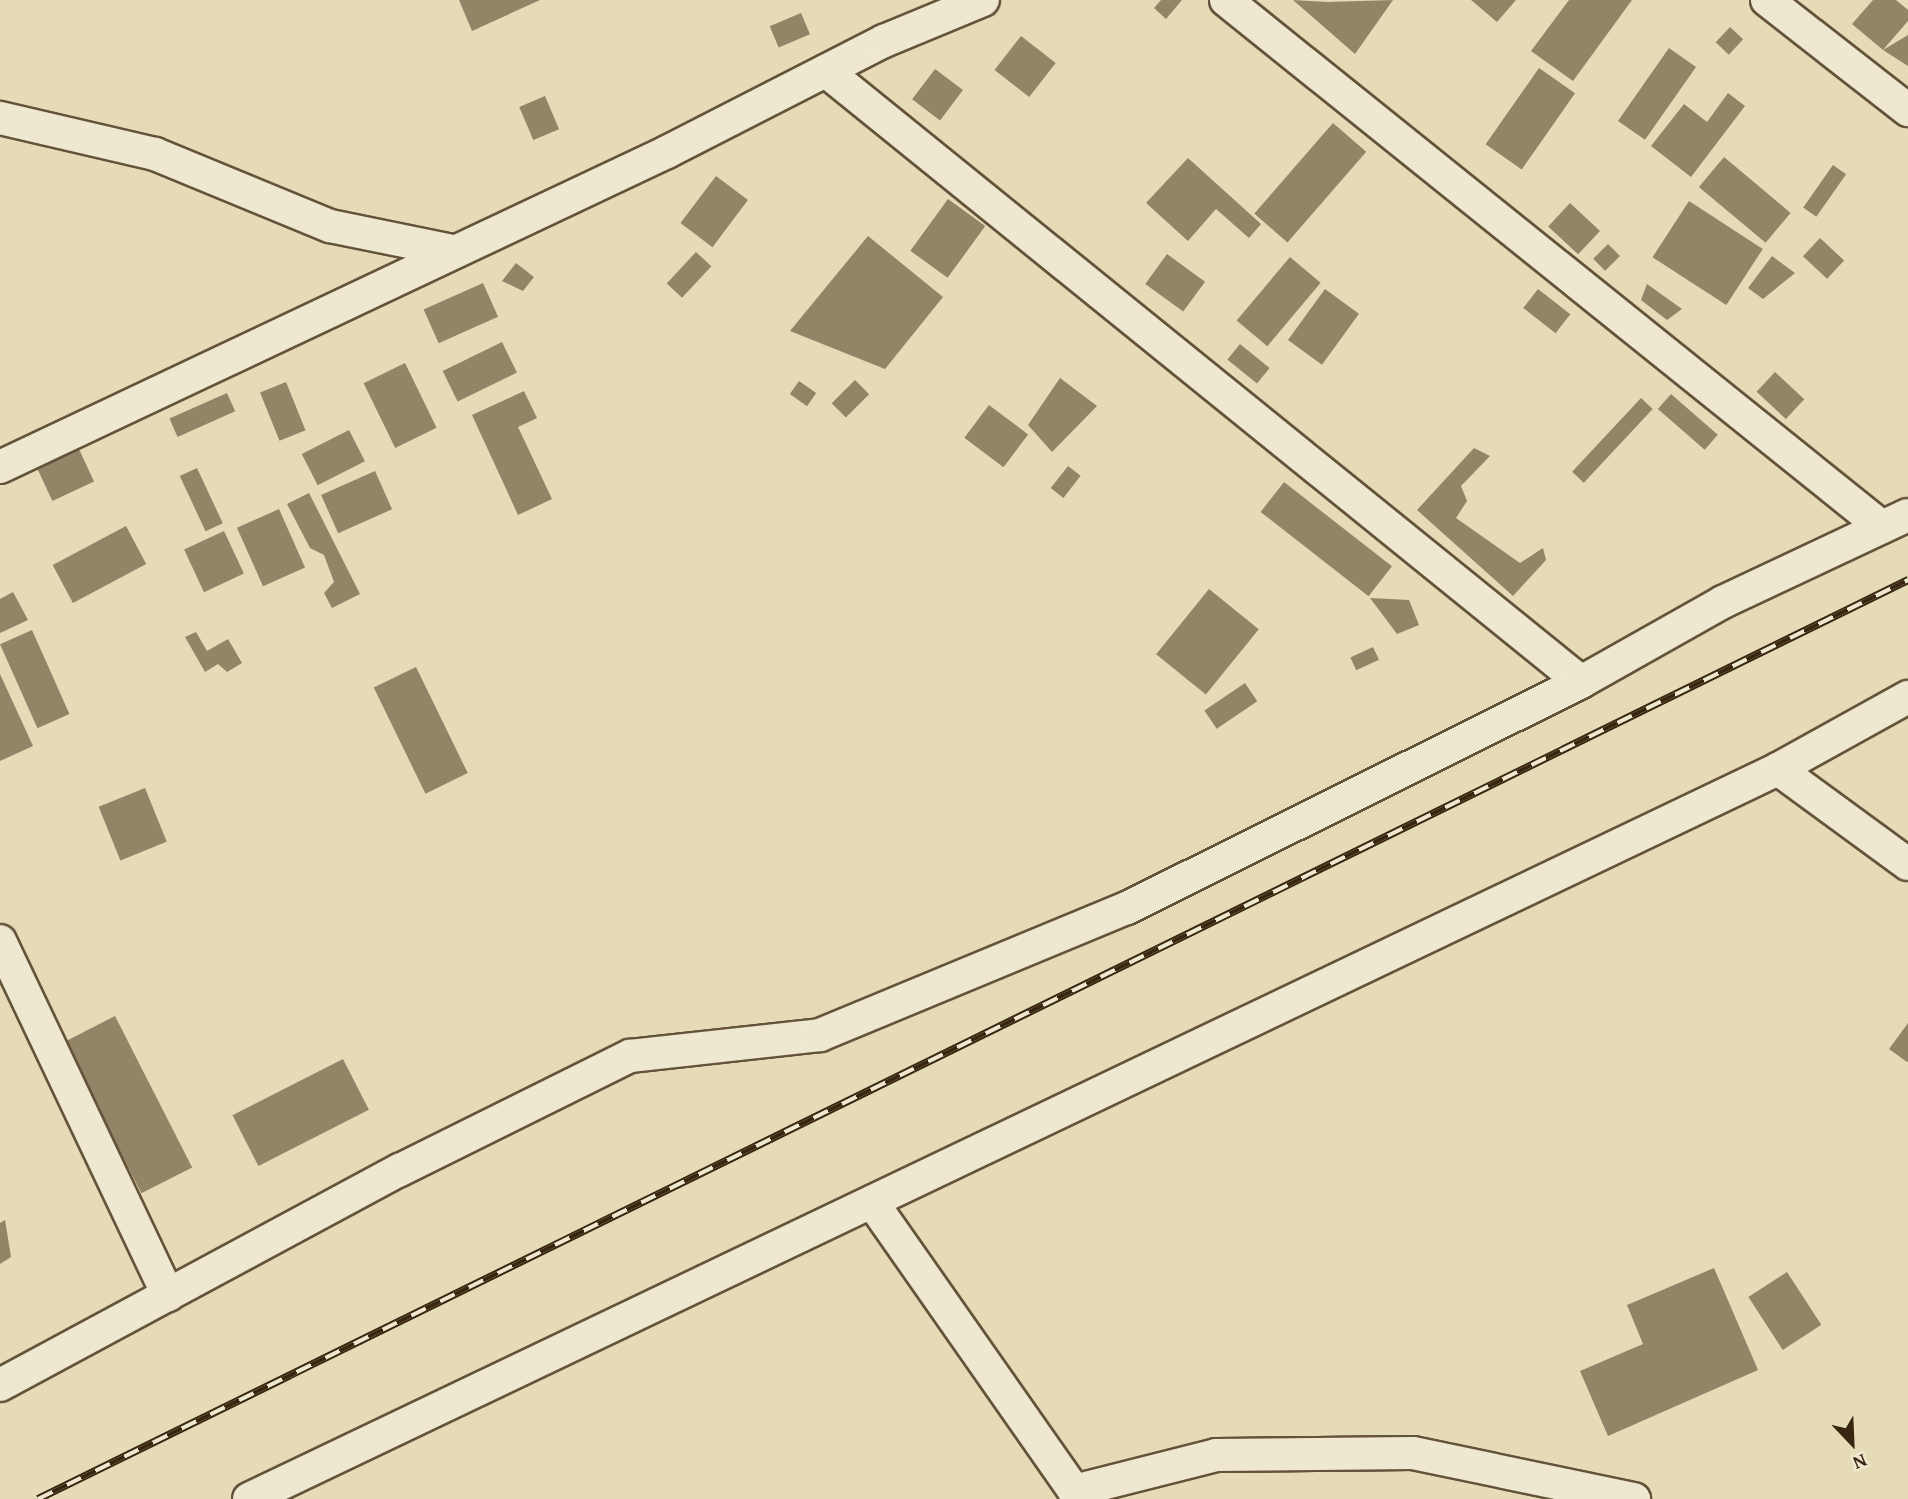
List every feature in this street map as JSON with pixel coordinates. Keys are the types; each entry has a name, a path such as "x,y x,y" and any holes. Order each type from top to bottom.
{"street":[{"path":"7,458 453,251 826,71 983,0"},
{"path":"0,1385 168,1294 630,1056 820,1035 1127,908 1581,682 1723,602 1895,521 1226,0"},
{"path":"1767,0 1908,110"},
{"path":"826,71 1581,682"},
{"path":"0,118 155,154 330,226 453,251"},
{"path":"249,1499 1778,769 1908,697"},
{"path":"1778,769 1908,864"},
{"path":"4,955 168,1294"},
{"path":"872,1202 1077,1495 1216,1455 1413,1453 1634,1499"}],"building":[{"path":"459,0 540,0 472,31"},
{"path":"1161,0 1182,0 1166,19 1154,8"},
{"path":"1293,0 1327,2 1393,0 1355,54"},
{"path":"1471,0 1516,0 1497,22"},
{"path":"1569,0 1632,0 1573,81 1531,51"},
{"path":"1873,0 1896,0 1908,10 1908,21 1883,50 1852,24"},
{"path":"801,13 810,34 779,47 770,26"},
{"path":"1730,27 1743,39 1729,55 1716,42"},
{"path":"1908,35 1908,66 1883,50"},
{"path":"1021,36 1056,63 1029,97 995,70"},
{"path":"1669,48 1696,67 1645,140 1618,121"},
{"path":"1539,68 1575,93 1522,169 1486,144"},
{"path":"935,69 963,90 940,120 912,99"},
{"path":"1728,93 1745,106 1691,177 1651,146 1684,104 1707,122"},
{"path":"545,96 559,129 533,140 519,107"},
{"path":"1333,123 1366,152 1287,242 1254,214"},
{"path":"1724,157 1791,213 1766,243 1699,187"},
{"path":"1188,158 1261,224 1249,238 1216,209 1188,241 1146,203"},
{"path":"1833,165 1846,174 1816,217 1803,208"},
{"path":"716,176 748,200 712,247 680,223"},
{"path":"948,199 985,226 948,278 910,251"},
{"path":"1689,201 1763,249 1726,305 1653,257"},
{"path":"1570,203 1600,231 1578,254 1548,226"},
{"path":"868,236 943,297 885,369 790,331"},
{"path":"1820,238 1844,261 1827,279 1803,256"},
{"path":"1608,244 1620,256 1605,271 1593,259"},
{"path":"696,252 711,266 682,298 667,283"},
{"path":"1167,254 1205,282 1183,312 1145,284"},
{"path":"1772,256 1795,273 1763,299 1748,288"},
{"path":"1290,257 1321,283 1267,346 1237,321"},
{"path":"516,263 534,277 523,291 502,281"},
{"path":"483,283 498,317 439,343 424,309"},
{"path":"1647,284 1682,309 1667,320 1641,300"},
{"path":"1325,289 1359,314 1322,365 1288,340"},
{"path":"1538,289 1570,314 1556,333 1523,308"},
{"path":"502,342 517,373 458,401 443,371"},
{"path":"1240,344 1270,368 1257,383 1227,360"},
{"path":"405,363 437,428 395,448 364,383"},
{"path":"1775,372 1804,399 1786,419 1757,392"},
{"path":"1060,378 1097,406 1052,452 1028,425"},
{"path":"855,380 869,394 846,417 832,403"},
{"path":"799,381 816,393 807,406 790,394"},
{"path":"286,382 305,430 280,441 260,392"},
{"path":"524,391 537,418 518,427 552,499 518,515 472,415"},
{"path":"227,393 235,411 178,437 169,419"},
{"path":"1671,394 1718,435 1705,450 1658,409"},
{"path":"1641,398 1653,409 1584,483 1572,472"},
{"path":"989,405 1028,434 1003,467 964,438"},
{"path":"349,430 365,461 318,485 302,454"},
{"path":"78,447 94,481 52,501 36,466"},
{"path":"1474,448 1490,456 1461,486 1467,501 1456,518 1520,563 1543,548 1546,560 1513,596 1417,510"},
{"path":"1068,466 1081,476 1063,498 1051,488"},
{"path":"197,468 223,523 206,531 180,476"},
{"path":"375,471 392,509 338,533 321,495"},
{"path":"1284,482 1392,566 1369,596 1261,512"},
{"path":"309,493 360,594 332,608 324,593 334,582 324,555 310,548 287,504"},
{"path":"279,509 305,567 263,586 237,528"},
{"path":"126,526 146,564 73,603 53,565"},
{"path":"224,531 244,574 204,592 184,550"},
{"path":"1209,589 1259,629 1206,695 1156,654"},
{"path":"13,592 28,620 0,633 0,599"},
{"path":"1370,598 1409,600 1419,625 1397,634"},
{"path":"32,630 69,714 37,728 0,644"},
{"path":"196,632 207,651 228,639 242,663 227,672 218,664 205,672 185,637"},
{"path":"1373,647 1379,660 1356,670 1350,658"},
{"path":"416,667 468,773 425,794 374,688"},
{"path":"0,674 33,746 0,761"},
{"path":"1245,683 1257,701 1217,729 1204,710"},
{"path":"145,788 167,842 120,861 99,807"},
{"path":"115,1016 192,1167 141,1193 64,1042"},
{"path":"1908,1023 1908,1061 1907,1062 1889,1049"},
{"path":"343,1059 369,1110 258,1166 233,1115"},
{"path":"5,1220 11,1257 0,1264 0,1223"},
{"path":"1714,1268 1758,1370 1608,1436 1580,1371 1643,1344 1627,1305"},
{"path":"1787,1272 1821,1325 1783,1350 1748,1297"}],"railway":[{"path":"38,1499 1908,580"}]}
